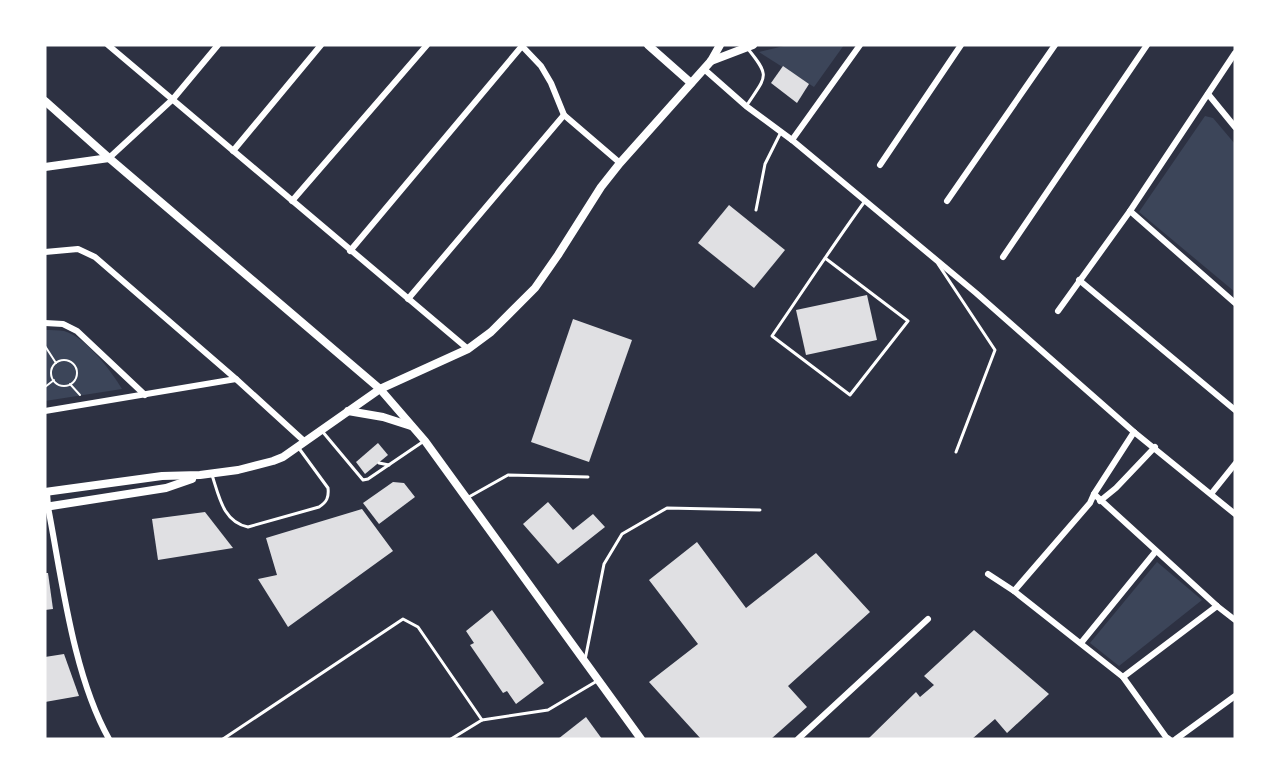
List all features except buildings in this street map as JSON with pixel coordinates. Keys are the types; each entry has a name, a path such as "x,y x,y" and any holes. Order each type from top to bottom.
{"main road":[{"path":"46,492 162,476 211,474 273,461 380,389 468,349 491,332 535,288 601,187 711,61 720,45"},
{"path":"711,61 750,46"},
{"path":"45,101 380,389 424,441 641,739"},
{"path":"348,411 383,417 414,428"},
{"path":"46,507 166,488 200,475"}],"street":[{"path":"45,167 109,158 173,99 218,45"},
{"path":"233,151 321,45"},
{"path":"292,201 427,45"},
{"path":"350,251 521,45 541,66 551,83 564,115 620,163"},
{"path":"648,45 692,82"},
{"path":"792,140 860,45"},
{"path":"880,165 961,45"},
{"path":"946,201 1055,45"},
{"path":"1003,257 1147,45"},
{"path":"112,46 350,251 468,349"},
{"path":"1059,311 1130,211 1235,53"},
{"path":"704,69 746,106 792,140 936,260 1134,432 1235,514"},
{"path":"1208,94 1235,127"},
{"path":"408,299 564,115"},
{"path":"1130,211 1235,303"},
{"path":"45,252 78,249 91,254 236,379 301,444"},
{"path":"1079,280 1235,410"},
{"path":"45,324 63,324 77,331 145,395"},
{"path":"45,411 236,379"},
{"path":"1014,591 1090,503 1134,432"},
{"path":"1090,503 1101,500 1155,447"},
{"path":"1211,494 1235,464"},
{"path":"46,492 46,507 86,687 97,718 109,739"},
{"path":"1094,494 1235,620"},
{"path":"1081,644 1156,551"},
{"path":"988,574 1014,591 1123,677 1169,739"},
{"path":"1123,677 1217,606"},
{"path":"798,739 928,619"},
{"path":"1177,739 1235,696"}],"lane":[{"path":"746,106 760,85 764,74 750,46"},
{"path":"756,210 765,164 781,132"},
{"path":"825,258 908,321 850,394 772,336 825,258 865,201"},
{"path":"936,260 995,350 956,452"},
{"path":"321,429 360,479 368,479 424,441"},
{"path":"211,474 225,512 240,525 248,527 319,507 326,502 329,495 328,488 301,444"},
{"path":"379,463 390,465"},
{"path":"466,499 508,475 588,477"},
{"path":"585,662 604,564 622,534 667,508 760,510"},
{"path":"223,739 403,620 418,627 482,720"},
{"path":"451,739 482,720 548,710 598,680"}],"path":[{"path":"45,346 56,363"},
{"path":"65,360 75,367 75,378 70,384 62,385 54,380 51,373 56,363 65,360"},
{"path":"45,387 54,380"},
{"path":"70,384 79,395 89,394"}],"shaded area":[{"path":"788,45 844,45 814,87 759,52"},
{"path":"1205,116 1213,118 1235,144 1235,292 1139,212"},
{"path":"45,330 64,331 81,340 105,364 122,389 45,401"},
{"path":"1157,562 1202,600 1119,666 1090,643"}]}
